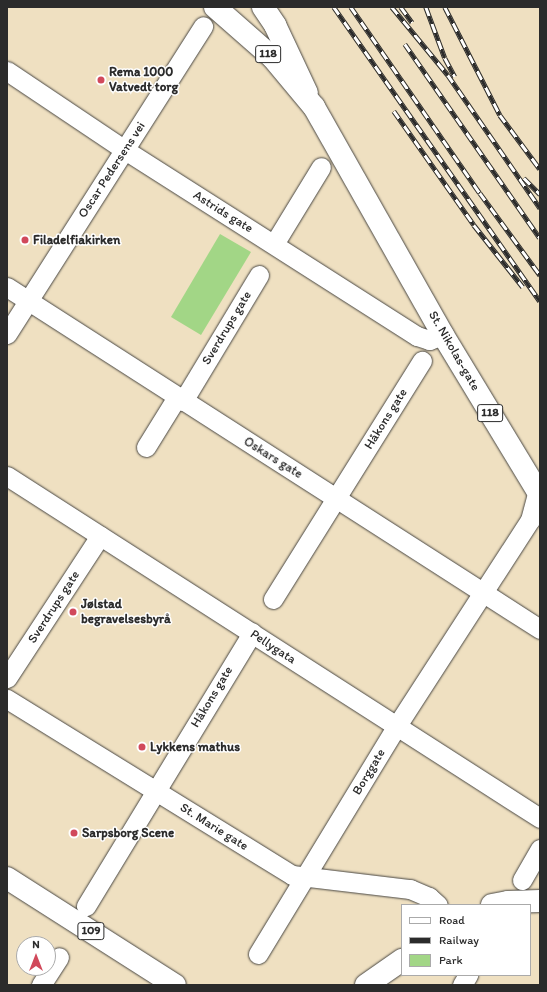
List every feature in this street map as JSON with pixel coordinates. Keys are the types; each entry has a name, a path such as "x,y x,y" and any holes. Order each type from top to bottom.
{"main road":[{"name":"118","path":"215,7 273,58 314,107"},
{"path":"263,7 275,25 314,107"},
{"name":"St. Nikolas-gate","path":"314,107 372,207 443,335 539,493"},
{"name":"109","path":"7,878 175,985"},
{"path":"497,904 508,902 540,901"},
{"path":"366,985 401,961"}],"street":[{"name":"Oscar Pedersens vei","path":"7,334 204,26"},
{"name":"Astrids gate","path":"7,71 125,150 417,336 429,340 443,335"},
{"path":"274,244 321,167"},
{"name":"Sverdrups gate","path":"146,447 180,399 259,275"},
{"name":"Oskars gate","path":"7,287 540,628"},
{"name":"Håkons gate","path":"273,599 422,361"},
{"name":"Pellygata","path":"7,476 540,818"},
{"name":"Borggate","path":"258,954 305,879 396,727 530,520 539,493"},
{"name":"Sverdrups gate","path":"7,678 100,536"},
{"name":"Håkons gate","path":"86,906 122,851 156,790 252,633"},
{"name":"St. Marie gate","path":"7,699 156,790 292,876 305,879 410,889 429,898 437,904"},
{"path":"522,880 540,849"},
{"path":"41,985 59,957"},
{"path":"462,985 467,976"}],"green space":[{"path":"220,234 251,252 201,335 171,317"}],"railway":[{"path":"334,7 540,301"},
{"path":"351,7 480,193 540,275"},
{"path":"392,7 448,75 540,208"},
{"path":"401,7 412,22"},
{"path":"426,7 445,58 455,77"},
{"path":"445,7 500,115 540,169"},
{"path":"405,44 540,238"},
{"path":"394,111 474,225 523,287"},
{"path":"524,178 540,194"}],"place":[{"name":"Rema 1000 Vatvedt torg","path":"101,80"},
{"name":"Filadelfiakirken","path":"25,240"},
{"name":"Jølstad begravelsesbyrå","path":"73,612"},
{"name":"Lykkens mathus","path":"142,747"},
{"name":"Sarpsborg Scene","path":"74,833"}]}
